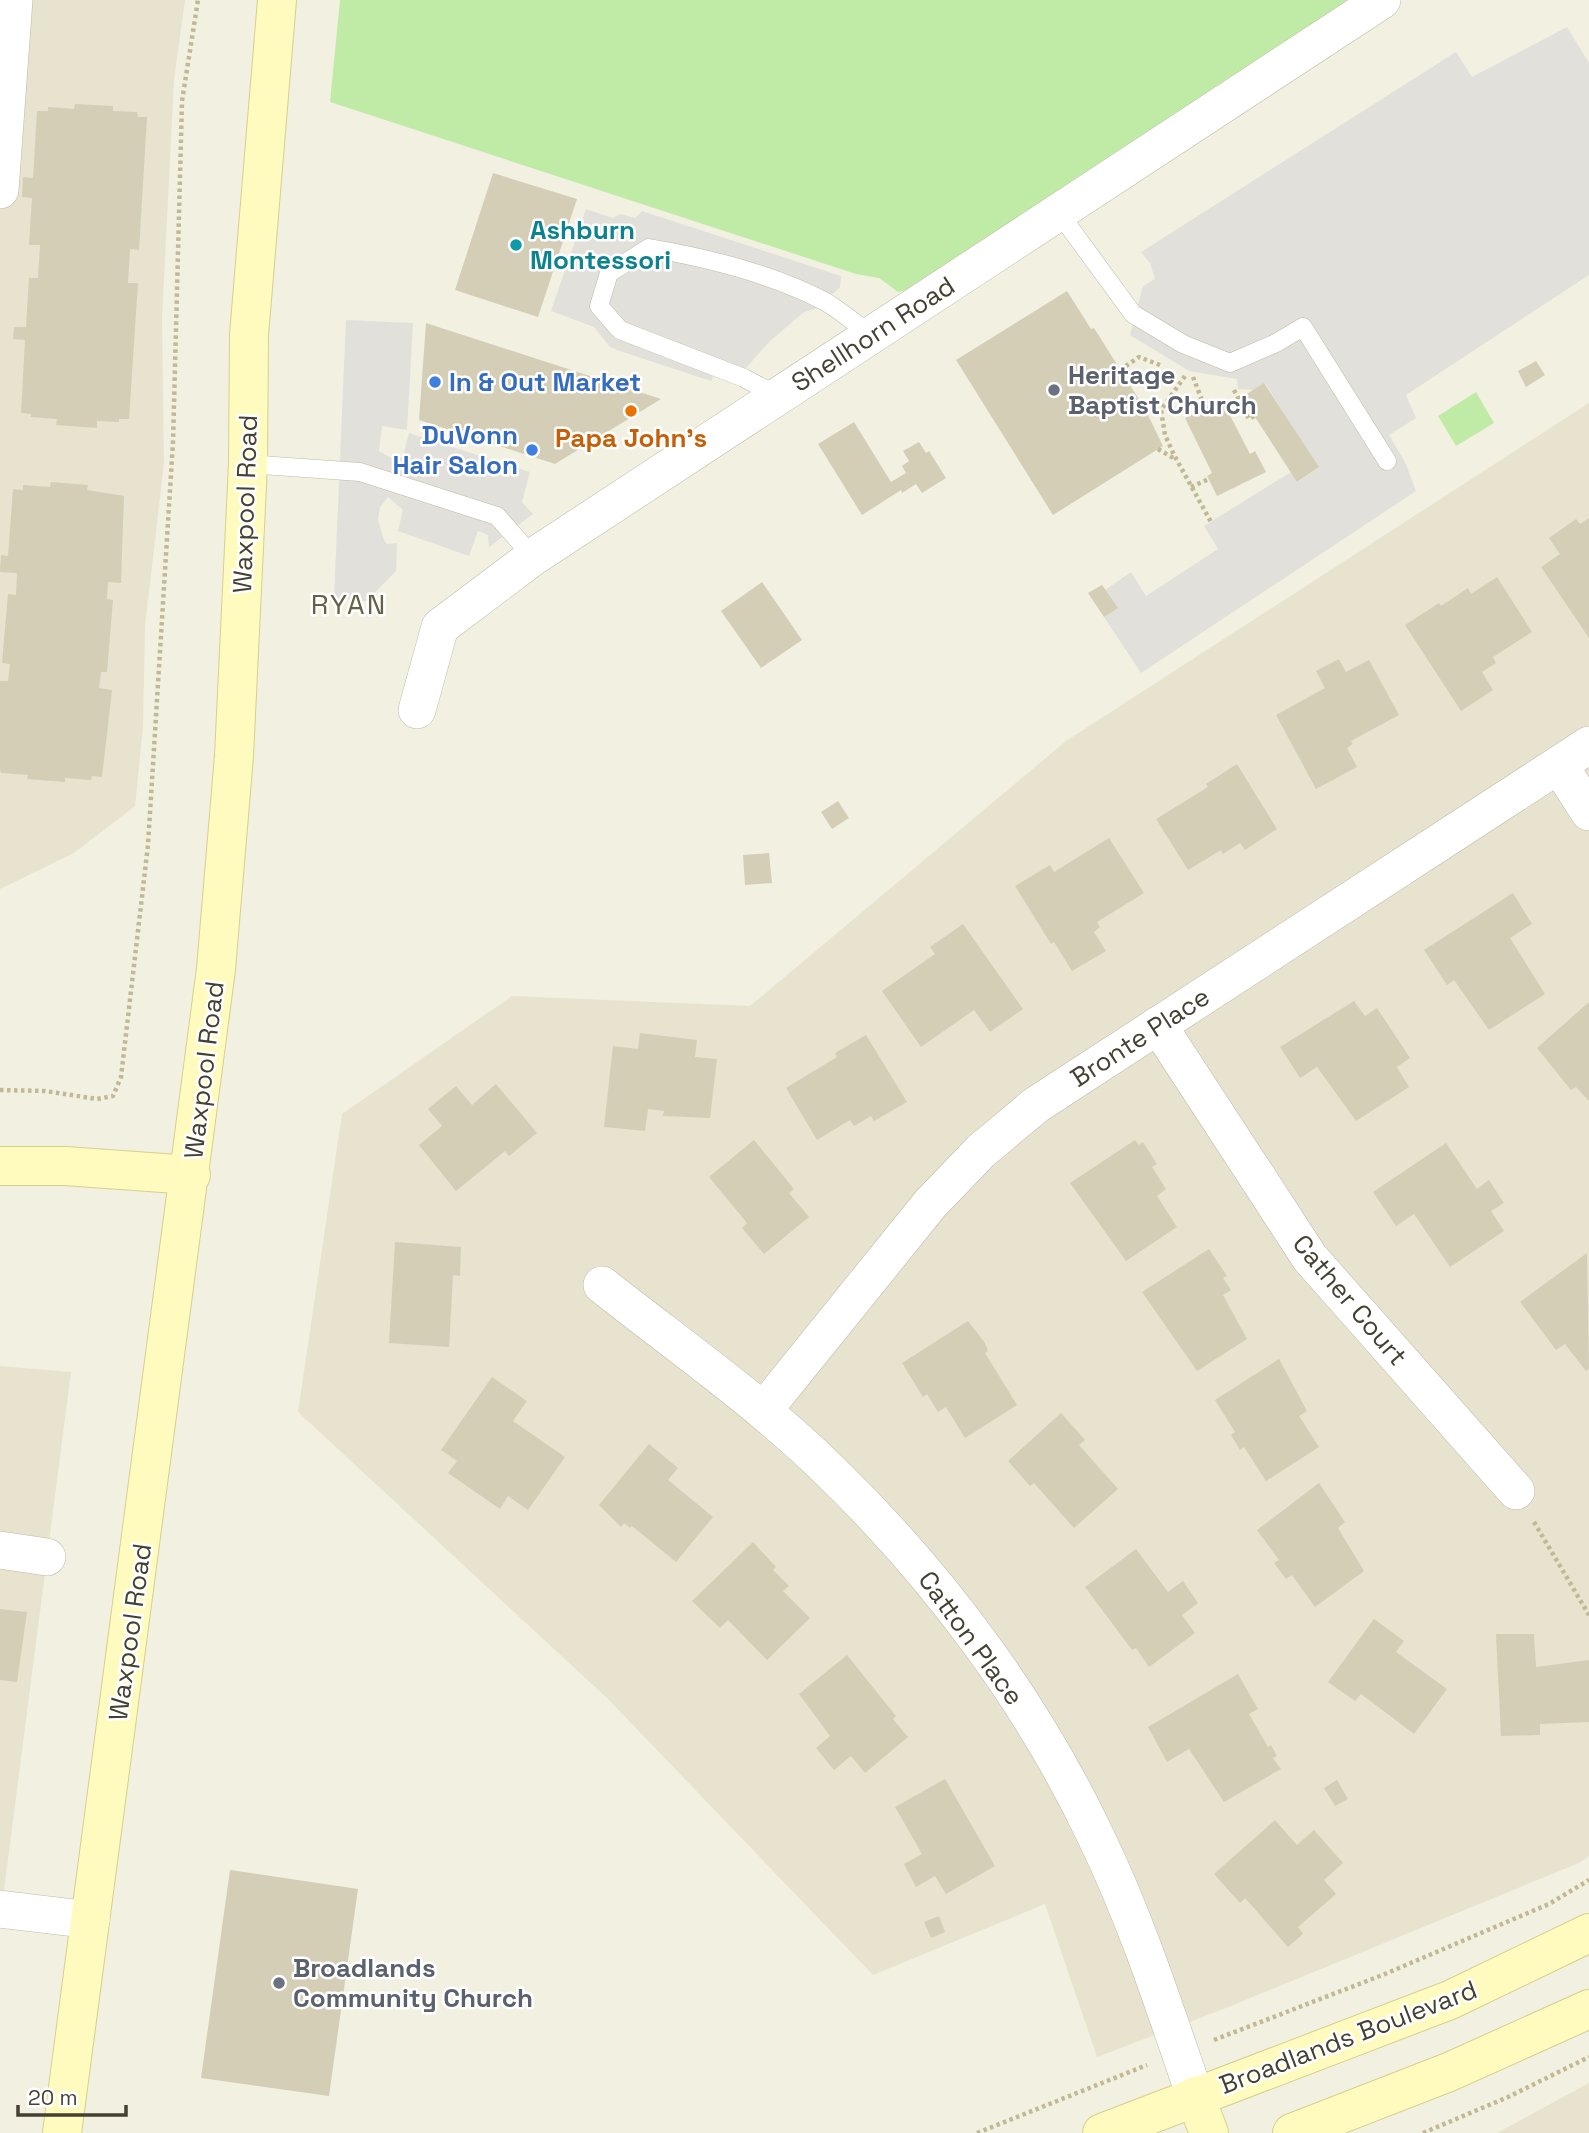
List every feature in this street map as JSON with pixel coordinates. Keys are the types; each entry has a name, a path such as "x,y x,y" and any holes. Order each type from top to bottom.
{"street":[{"path":"0,190 15,0"},
{"name":"Waxpool Road","path":"62,2133 191,1175 216,969 234,756 248,464 249,335 277,0"},
{"name":"Shellhorn Road","path":"417,710 440,627 533,557 1382,0"},
{"name":"Bronte Place","path":"763,1411 930,1204 981,1152 1036,1105 1589,746"},
{"path":"1559,765 1589,812"},
{"name":"Cather Court","path":"1158,1025 1310,1258 1516,1491"},
{"path":"0,1166 65,1166 191,1175"},
{"name":"Catton Place","path":"601,1285 763,1411 831,1472 909,1555 980,1643 1042,1738 1097,1838 1142,1942 1195,2096"},
{"path":"0,1550 47,1556"},
{"path":"0,1909 91,1920"},
{"name":"Broadlands Boulevard","path":"1102,2133 1450,2000 1536,1961 1589,1933"},
{"path":"1292,2133 1449,2072 1589,2009"},
{"path":"1195,2096 1209,2133"}],"lane":[{"path":"1059,212 1133,314 1183,344 1230,363 1276,343 1303,327 1387,461"},
{"path":"778,397 744,377 620,330 599,306 609,273 649,248 704,259 740,268 824,301 872,336"},
{"path":"248,464 360,472 497,516 533,557"}],"path":[{"path":"0,1090 45,1091 97,1099 113,1096 121,1077 148,845 172,456 182,101 198,0"},
{"path":"1120,370 1139,357 1166,367"},
{"path":"1175,371 1205,380"},
{"path":"1184,375 1161,410 1166,435 1176,459 1211,522"},
{"path":"1193,377 1205,408"},
{"path":"1231,382 1249,419 1254,416"},
{"path":"1158,449 1176,459"},
{"path":"1191,487 1209,479"},
{"path":"1516,1491 1589,1615"},
{"path":"977,2133 1398,1969 1549,1904 1589,1880"},
{"path":"1423,2133 1508,2097 1589,2057"}],"shaded area":[{"path":"0,0 185,0 174,80 162,318 164,463 145,626 143,727 135,806 74,853 0,889"},
{"path":"1567,27 1589,63 1589,275 1406,395 1416,418 1389,435 1405,462 1416,491 1141,673 1104,617 1117,608 1105,590 1131,572 1146,596 1218,549 1204,526 1291,472 1298,482 1318,468 1265,383 1254,390 1238,389 1237,379 1189,371 1130,335 1143,286 1155,279 1150,263 1141,252 1456,52 1472,77"},
{"path":"586,209 613,218 620,214 635,218 642,211 841,276 840,287 818,308 804,312 770,341 736,379 716,371 711,381 610,347 594,327 551,311"},
{"path":"346,320 413,323 407,430 382,426 379,451 393,459 403,457 409,433 530,472 522,502 533,514 489,547 488,535 478,531 469,556 398,531 403,510 388,497 380,507 378,520 387,544 397,543 396,571 366,601 334,598"},
{"path":"1589,403 1589,1856 1579,1863 1226,2008 1097,2057 1045,1904 873,1975 608,1699 298,1412 342,1114 512,996 750,1006 1066,741"},
{"path":"0,1366 71,1372 0,1921"},
{"path":"1589,2083 1589,2133 1497,2133"}],"green space":[{"path":"340,0 1350,0 915,288 898,292 879,278 856,274 330,102"},
{"path":"1476,392 1494,423 1456,446 1438,416"}],"building":[{"path":"75,104 113,106 113,111 137,112 138,117 147,117 139,250 130,249 128,283 138,283 129,419 119,419 119,422 97,421 97,428 56,425 57,419 31,417 31,414 21,413 25,340 13,339 14,327 26,327 29,278 38,278 40,245 29,245 32,198 22,197 23,177 33,178 37,111 48,111 48,107 74,109"},
{"name":"Ashburn Montessori","path":"493,173 577,199 538,317 455,290"},
{"name":"Heritage Baptist Church","path":"1067,291 1091,329 1094,328 1145,409 1163,446 1053,515 956,360"},
{"path":"426,323 661,399 555,464 419,420"},
{"path":"1536,361 1545,375 1526,387 1518,371"},
{"path":"1264,383 1319,467 1297,482 1242,397"},
{"path":"1222,400 1250,454 1255,451 1266,472 1217,496 1207,476 1212,473 1185,418"},
{"path":"854,422 891,482 906,473 902,466 909,461 903,451 919,442 926,453 929,451 946,478 922,493 916,484 902,493 901,490 862,515 818,444"},
{"path":"51,482 88,485 87,490 124,496 121,583 108,582 107,599 113,600 107,672 101,672 99,688 112,690 102,777 92,776 91,780 65,778 65,782 27,779 28,775 1,773 0,769 0,681 8,681 10,664 2,663 8,594 16,595 17,573 0,572 1,555 8,556 13,489 23,490 23,485 50,487"},
{"path":"1589,518 1589,638 1541,567 1560,554 1549,538 1576,519 1580,524"},
{"path":"1497,577 1532,632 1493,657 1496,663 1482,672 1493,690 1461,711 1405,625 1439,603 1441,606 1468,588 1471,594"},
{"path":"762,582 802,640 761,668 721,611"},
{"path":"1102,585 1118,608 1104,617 1088,593"},
{"path":"1339,659 1346,672 1369,660 1399,715 1351,741 1353,744 1347,748 1357,767 1316,789 1276,715 1325,688 1316,671"},
{"path":"1237,764 1277,829 1245,850 1240,843 1223,854 1221,850 1188,870 1156,819 1208,787 1206,784"},
{"path":"838,801 849,818 832,829 821,812"},
{"path":"1109,838 1144,893 1097,922 1100,927 1094,932 1106,951 1072,971 1054,942 1051,944 1015,886 1050,865 1054,872"},
{"path":"769,853 772,883 745,885 743,855"},
{"path":"1513,893 1532,924 1510,938 1545,994 1489,1030 1454,980 1447,985 1424,950"},
{"path":"963,924 1023,1009 990,1032 974,1010 921,1047 882,991 935,954 930,947"},
{"path":"1354,1001 1365,1016 1377,1008 1410,1058 1397,1067 1409,1087 1356,1121 1317,1067 1300,1078 1280,1047"},
{"path":"1589,1002 1589,1101 1576,1087 1571,1090 1537,1048"},
{"path":"640,1033 697,1040 695,1057 717,1059 710,1118 663,1116 664,1111 648,1109 645,1131 604,1127 613,1046 638,1049"},
{"path":"866,1035 907,1102 874,1121 871,1116 854,1126 850,1120 817,1140 786,1088 837,1057 835,1053"},
{"path":"496,1084 537,1133 509,1156 505,1151 456,1191 419,1145 442,1126 428,1109 456,1086 472,1105"},
{"path":"754,1140 794,1189 789,1193 809,1217 764,1254 742,1228 747,1223 709,1177"},
{"path":"1135,1140 1139,1145 1143,1142 1157,1164 1152,1167 1166,1189 1157,1196 1177,1227 1126,1261 1070,1183"},
{"path":"1446,1143 1477,1189 1489,1180 1504,1203 1491,1211 1504,1231 1450,1267 1414,1214 1396,1226 1373,1192"},
{"path":"395,1242 461,1247 460,1276 453,1275 449,1347 389,1343"},
{"path":"1209,1249 1227,1276 1223,1278 1231,1290 1223,1295 1247,1339 1197,1371 1142,1292"},
{"path":"1587,1253 1589,1369 1586,1371 1565,1344 1556,1350 1520,1302"},
{"path":"968,1321 985,1343 988,1351 985,1353 1017,1405 965,1438 946,1407 938,1412 927,1394 923,1397 902,1363"},
{"path":"1279,1359 1307,1411 1299,1416 1319,1447 1266,1481 1244,1447 1240,1450 1231,1435 1235,1432 1215,1400"},
{"path":"492,1377 527,1401 513,1421 565,1457 528,1510 508,1496 500,1509 448,1473 457,1461 441,1450"},
{"path":"1061,1413 1085,1440 1079,1445 1118,1489 1074,1528 1034,1483 1030,1486 1008,1461"},
{"path":"649,1444 678,1468 668,1480 713,1517 676,1562 632,1526 630,1528 624,1523 621,1527 599,1505"},
{"path":"1319,1483 1345,1522 1338,1528 1364,1571 1315,1607 1292,1575 1286,1579 1274,1563 1279,1560 1257,1530"},
{"path":"753,1542 776,1567 773,1570 789,1586 783,1591 810,1618 767,1660 728,1620 720,1628 692,1601"},
{"path":"1136,1549 1168,1592 1183,1581 1198,1603 1182,1615 1195,1633 1149,1667 1136,1648 1132,1650 1085,1587"},
{"path":"0,1609 27,1612 17,1682 0,1680"},
{"path":"1374,1619 1404,1641 1396,1652 1447,1689 1414,1734 1361,1694 1355,1701 1328,1682"},
{"path":"1496,1634 1534,1634 1536,1667 1589,1660 1589,1722 1540,1724 1540,1735 1501,1736"},
{"path":"847,1655 896,1716 893,1719 908,1737 865,1773 851,1756 834,1770 816,1748 830,1736 799,1694"},
{"path":"1238,1674 1258,1709 1249,1714 1268,1747 1271,1745 1277,1756 1273,1758 1281,1769 1224,1802 1189,1749 1167,1762 1148,1727"},
{"path":"945,1779 995,1866 946,1894 935,1876 916,1887 904,1864 922,1854 895,1807"},
{"path":"1337,1780 1348,1799 1335,1806 1324,1788"},
{"path":"1275,1820 1297,1845 1314,1830 1343,1863 1324,1880 1336,1894 1298,1927 1303,1934 1288,1947 1245,1898 1240,1903 1214,1874"},
{"name":"Broadlands Community Church","path":"230,1870 358,1889 329,2096 201,2078"},
{"path":"939,1916 945,1932 931,1938 924,1922"}],"place":[{"name":"Ashburn Montessori","path":"516,245"},
{"name":"In & Out Market","path":"435,382"},
{"name":"Heritage Baptist Church","path":"1054,390"},
{"name":"Papa John's","path":"631,411"},
{"name":"DuVonn Hair Salon","path":"532,450"},
{"name":"Broadlands Community Church","path":"279,1983"}],"district":[{"name":"RYAN","path":"349,604"}]}
